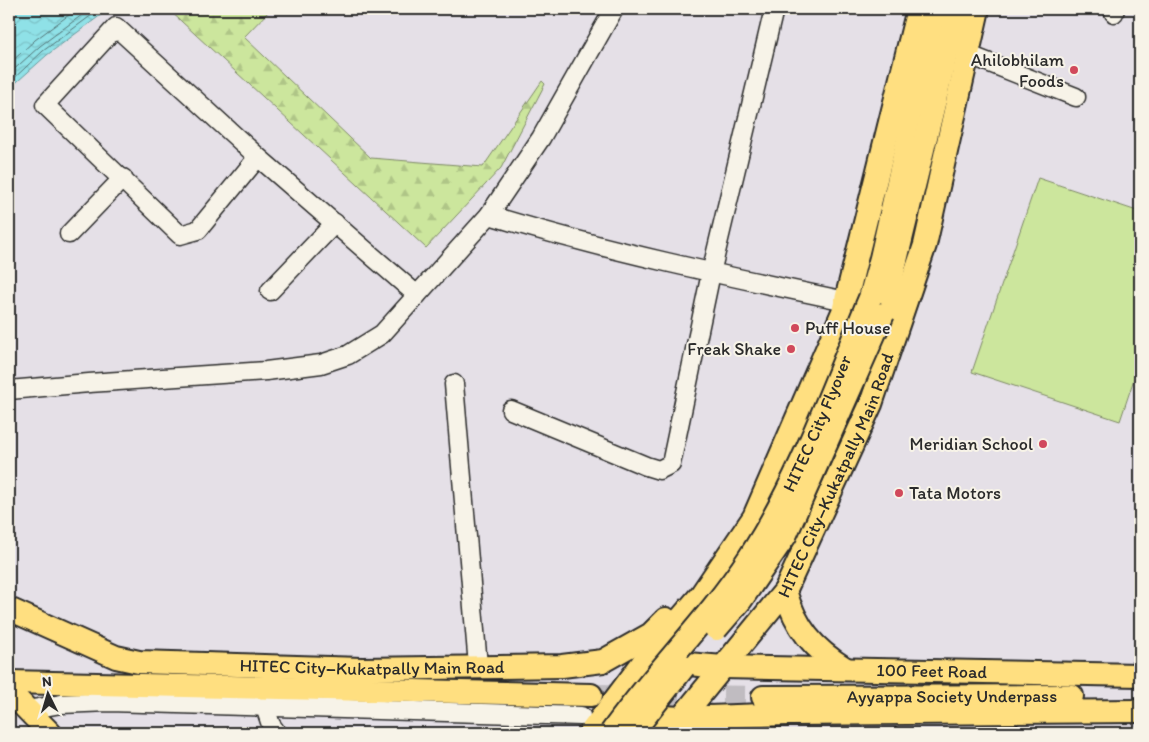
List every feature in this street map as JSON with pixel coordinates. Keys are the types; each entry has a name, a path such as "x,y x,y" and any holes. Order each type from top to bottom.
{"main road":[{"name":"HITEC City–Kukatpally Main Road","path":"586,724 599,703 644,661 715,576 754,518 843,312 918,9"},
{"name":"HITEC City Flyover","path":"632,733 672,681 741,600 785,536 883,314 923,116 937,9"},
{"name":"HITEC City Flyover","path":"611,733 628,708 720,601 750,557 784,500 870,298 923,116 957,9"},
{"name":"HITEC City–Kukatpally Main Road","path":"675,726 785,591 875,395 925,245 978,9"},
{"name":"HITEC City–Kukatpally Main Road","path":"9,609 116,657 139,662 362,669 562,666 603,661 651,634 702,582 715,576"},
{"path":"785,591 792,616 805,634 828,658 846,669"},
{"name":"100 Feet Road","path":"644,661 723,667 1140,675"},
{"path":"9,682 599,703 675,726 790,714 1140,711"},
{"path":"9,691 50,733"},
{"name":"Ayyappa Society Underpass","path":"763,697 1140,696"}],"street":[{"path":"9,390 89,382 266,371 321,364 348,355 382,334 489,215 541,138 614,9"},
{"path":"511,410 646,466 659,470 671,464 711,273 774,9"},
{"path":"258,157 198,230 180,235 123,178 45,105 116,26 258,157 417,294"},
{"path":"967,54 1076,97"},
{"path":"69,234 123,178"},
{"path":"489,215 576,241 711,273 846,301"},
{"path":"270,291 335,223"},
{"path":"454,384 478,666"},
{"path":"27,710 61,704 109,702 265,707 586,724"},
{"path":"265,707 271,725 277,733"}],"green space":[{"path":"168,9 199,9 205,12 219,9 271,9 244,37 371,158 483,167 542,81 545,84 501,168 426,248"},
{"path":"1038,178 1140,212 1140,361 1120,421 972,372"}],"water":[{"path":"9,9 109,9 47,55 9,89"}],"tunnel":[{"path":"591,695 763,697"}],"place":[{"name":"Ahilobhilam Foods","path":"1074,70"},
{"name":"Puff House","path":"795,328"},
{"name":"Freak Shake","path":"791,349"},
{"name":"Meridian School","path":"1043,444"},
{"name":"Tata Motors","path":"899,493"}]}
